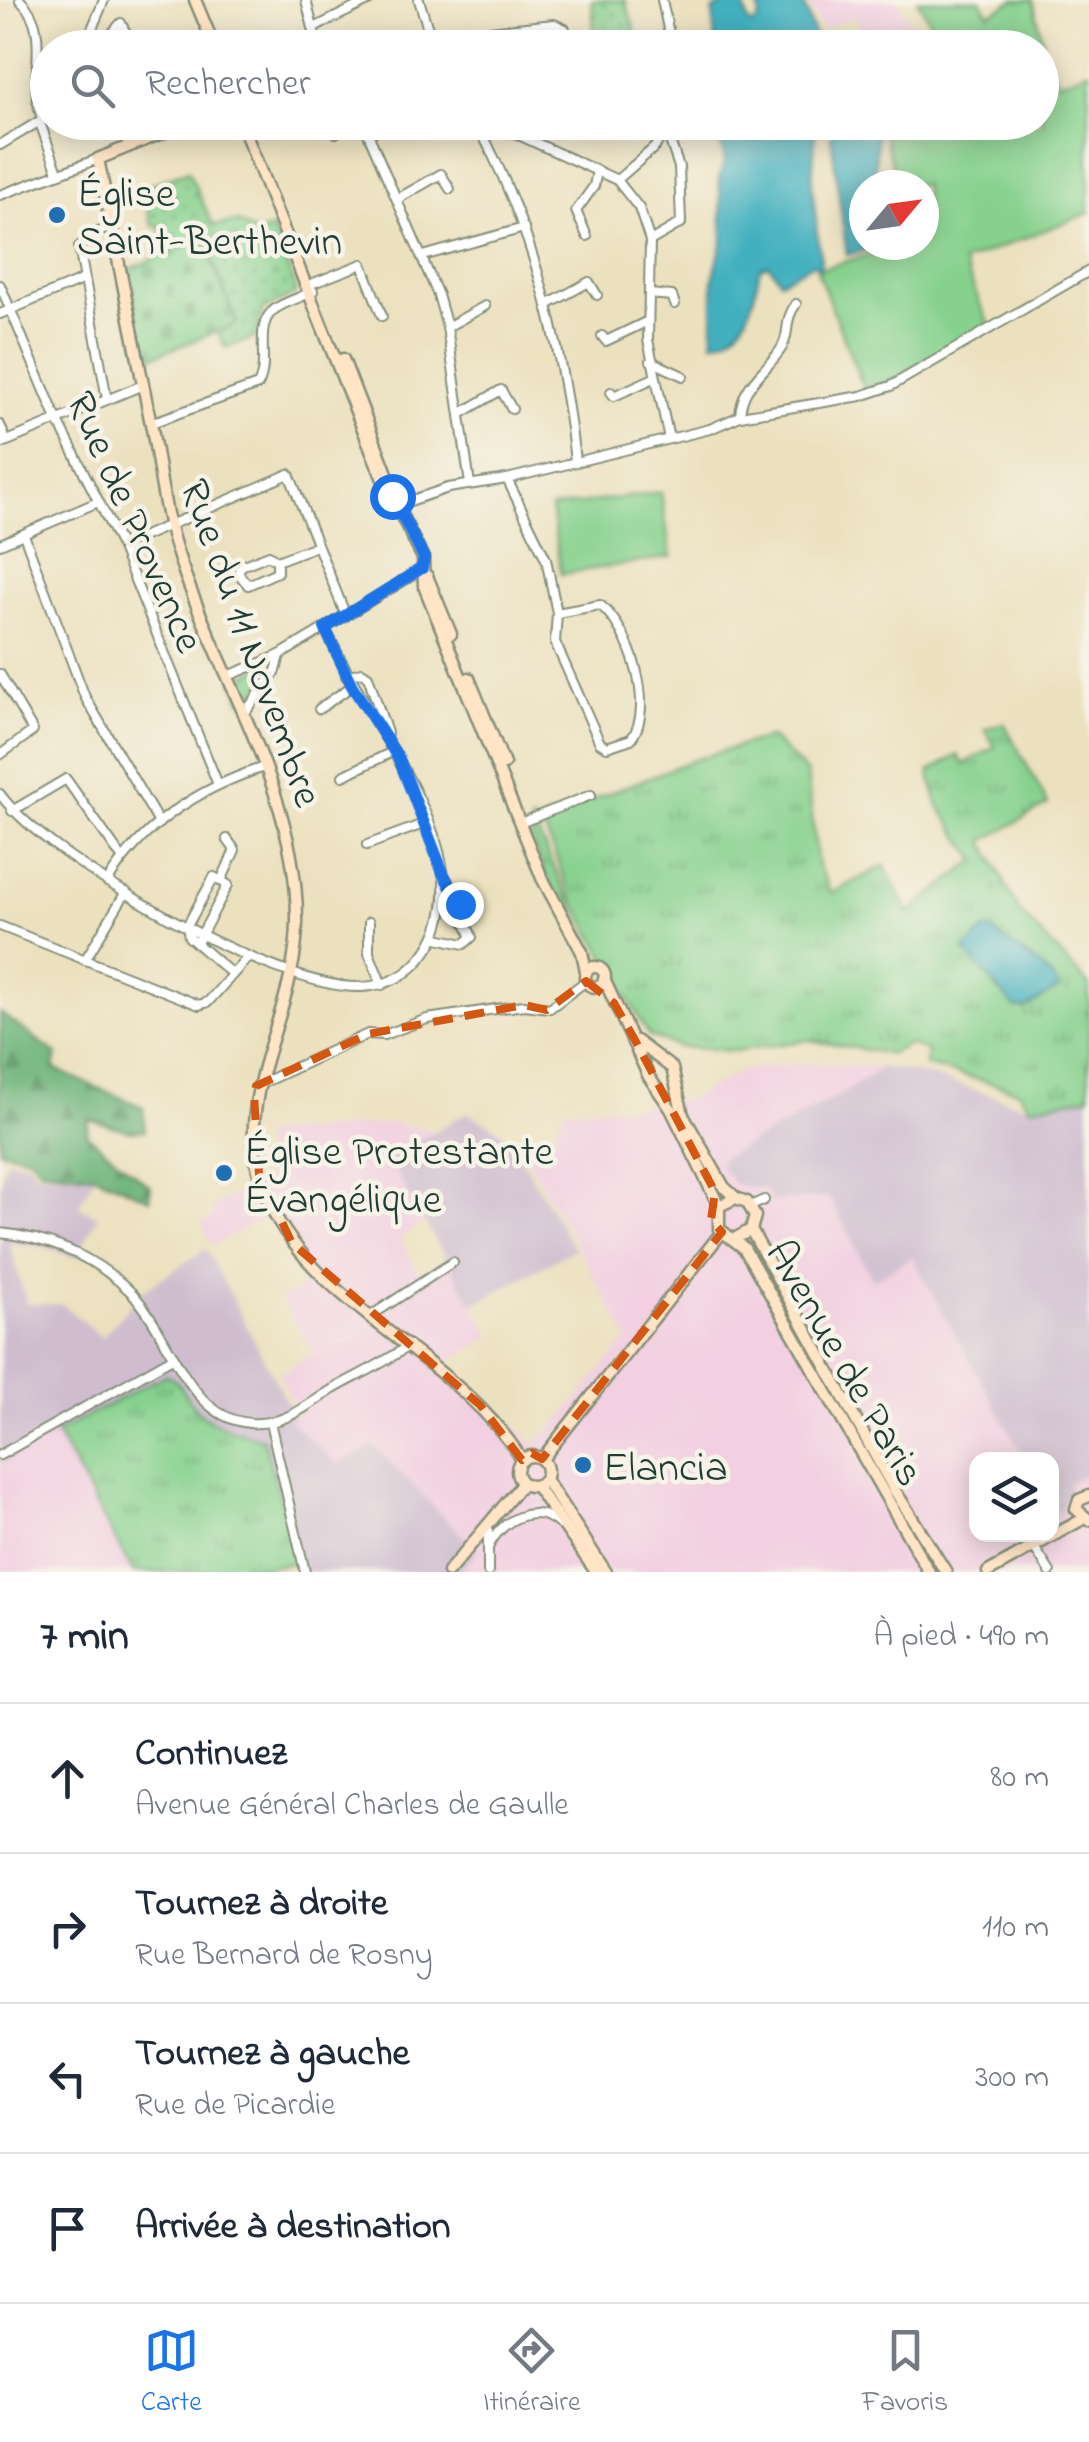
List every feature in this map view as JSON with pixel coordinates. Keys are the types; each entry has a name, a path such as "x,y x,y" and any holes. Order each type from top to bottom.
{"main road":[{"path":"195,0 208,30"},
{"path":"98,159 140,140"},
{"path":"248,140 309,289 330,323 398,505 397,516 422,568 422,580 542,878 593,977"},
{"name":"Rue du 11 Novembre","path":"98,159 170,524 182,566 282,813 294,873 295,972 256,1086 255,1155 277,1220 316,1270 480,1405 522,1460"},
{"name":"Avenue de Paris","path":"593,977 614,1003 635,1040 649,1077 668,1102 719,1206"},
{"name":"Avenue de Paris","path":"635,1040 672,1068 677,1102 724,1188 736,1198"},
{"path":"736,1198 751,1206 755,1221 751,1230 736,1238 722,1232 716,1219 719,1206 736,1198"},
{"name":"Avenue de Paris","path":"751,1230 861,1430 946,1572"},
{"path":"542,1460 722,1232"},
{"name":"Avenue de Paris","path":"736,1238 929,1572"},
{"path":"523,1484 517,1472 522,1460 530,1456 542,1460 547,1468 540,1482"},
{"path":"448,1572 523,1484 540,1482"},
{"path":"540,1482 596,1572"},
{"path":"540,1482 606,1572"},
{"path":"994,1570 1083,1516 1080,1500 1089,1496"}],"street":[{"path":"20,0 36,30"},
{"path":"92,30 104,0"},
{"path":"306,0 314,28 370,0"},
{"path":"419,0 428,30"},
{"path":"662,0 668,30"},
{"path":"497,30 554,24 565,30"},
{"path":"0,145 30,128"},
{"path":"49,140 58,172"},
{"path":"372,140 423,256 447,327 470,484"},
{"path":"486,140 524,228 547,304 575,461"},
{"path":"491,150 502,140"},
{"path":"522,140 617,180 639,208 650,241 651,361 670,438"},
{"path":"617,180 655,140"},
{"path":"650,241 681,223 680,167 672,140"},
{"path":"0,195 98,159"},
{"path":"587,236 576,211 594,186 597,171"},
{"path":"398,198 441,174 450,189"},
{"path":"107,399 84,279 82,240 113,227"},
{"path":"423,256 524,228"},
{"path":"151,423 258,385 266,366 263,332 267,318 309,289 362,264 382,316"},
{"path":"398,505 470,484 507,480 670,438 740,416 861,396 890,386 1089,271"},
{"path":"0,314 84,279"},
{"path":"547,304 589,282 596,295"},
{"name":"Rue de Provence","path":"0,285 57,418 121,546 216,782"},
{"path":"649,294 672,296 675,304"},
{"path":"740,416 751,382 782,347 785,319 796,304"},
{"path":"447,327 485,306"},
{"path":"602,336 606,341 648,321"},
{"path":"651,361 683,376"},
{"path":"611,392 614,396 654,378"},
{"path":"0,426 3,442 144,386"},
{"path":"460,414 501,390 512,409"},
{"path":"121,546 288,474 346,616"},
{"path":"507,480 546,559 557,612 555,642 600,743 608,747 631,739 644,714 637,675 611,614 600,605 557,612"},
{"path":"0,544 98,502"},
{"path":"24,535 85,697 158,823"},
{"path":"278,561 316,546"},
{"path":"269,554 278,561 277,572 248,584 238,572 241,566 269,554"},
{"path":"228,676 280,655 422,568"},
{"path":"325,628 346,676 394,751 472,937 464,944 437,938"},
{"path":"244,715 276,671 280,655"},
{"path":"346,676 362,672 368,676 387,738"},
{"path":"0,674 33,731 0,755"},
{"path":"319,709 352,686"},
{"path":"343,776 394,751"},
{"path":"107,882 122,858 158,823 216,782 264,767"},
{"path":"12,811 66,779 122,858"},
{"path":"0,794 12,811 50,846 107,882 249,956 338,986 382,985 415,964 437,938 443,913 443,873"},
{"path":"522,822 592,795"},
{"path":"367,844 426,823"},
{"path":"222,881 234,850 227,839"},
{"path":"197,944 228,885 214,877 188,926 189,937 197,944 232,974"},
{"path":"86,960 126,892"},
{"path":"369,922 369,953 382,985"},
{"path":"0,926 199,1005 208,1002 249,956"},
{"path":"256,1086 368,1034 524,1005 550,1008 593,977"},
{"path":"751,1206 764,1200"},
{"path":"0,1232 55,1243 100,1267 137,1300 196,1394 218,1413 248,1422 287,1417 409,1345"},
{"path":"372,1315 453,1262"},
{"path":"0,1455 174,1357"},
{"path":"270,1422 305,1572"},
{"path":"488,1548 502,1526 523,1514 554,1519 578,1545"},
{"path":"488,1524 488,1572"},
{"path":"1034,1546 1050,1572"}],"highlighted area":[{"path":"586,981 614,1003 635,1040 715,1192 711,1220 722,1232 542,1459 532,1453 522,1460 480,1405 292,1243 259,1174 254,1095 256,1086 368,1034 524,1005 547,1010"}],"shaded area":[{"path":"806,0 897,0 914,30 862,30 854,16 823,30"},
{"path":"808,1063 882,1067 845,1092 723,1159 721,1165 758,1190 764,1189 775,1201 829,1197 873,1279 912,1257 1021,1452 969,1452 969,1542 1059,1542 1059,1511 1064,1507 1069,1482 1089,1474 1089,1572 459,1572 477,1550 337,1465 289,1420 299,1413 278,1375 314,1352 281,1300 317,1278 292,1256 265,1216 213,1246 201,1224 214,1216 211,1208 267,1176 263,1135 392,1123 435,1131 389,1159 425,1222 400,1238 419,1274 446,1259 492,1337 446,1362 534,1443 551,1430 628,1338 526,1156 551,1146 564,1109 646,1106 650,1095 686,1101 734,1074 757,1067"},
{"path":"882,1067 927,1075 1029,1107 1089,1096 1089,1474 1069,1482 1068,1501 1059,1512 1059,1452 1021,1452 912,1257 873,1280 829,1197 773,1202 764,1189 734,1184 720,1165 722,1158 845,1092"},
{"path":"467,1112 499,1130 521,1158 574,1249 473,1305 388,1159"},
{"path":"7,1159 27,1162 35,1172 95,1175 79,1206 98,1216 76,1258 44,1247 9,1243 27,1304 62,1304 102,1337 142,1291 206,1249 294,1416 289,1420 337,1464 374,1446 477,1551 459,1572 299,1572 263,1439 221,1427 198,1411 175,1378 166,1375 0,1464 0,1184"},
{"path":"56,1433 133,1572 0,1572 0,1464"}],"green space":[{"path":"592,0 625,0 635,30 594,30"},
{"path":"918,0 981,0 989,14 1015,0 1033,0 1040,30 934,30"},
{"path":"1089,70 1089,213 963,262 989,325 889,383 864,389 817,270 851,260 939,260 939,170 894,170 885,140 1059,140 1059,82"},
{"path":"188,171 213,225 238,222 256,233 273,229 296,287 295,294 263,310 255,338 225,348 218,332 237,323 204,238 170,251 167,245 162,247 159,240 164,238 159,226 152,225 144,200 149,185"},
{"path":"203,238 237,324 146,359 128,270"},
{"path":"661,492 671,557 561,574 551,508"},
{"path":"268,664 272,672 250,701 241,701 233,680"},
{"path":"1004,723 1048,804 984,841 1019,911 1089,985 1089,1096 1029,1107 1019,1091 925,1065 927,1051 909,1044 890,1054 808,1040 736,1051 679,1047 649,1036 572,898 541,820 693,760 770,737 807,773 818,866 832,893 884,866 909,912 976,860 938,805 929,772 958,755 963,764 995,747 985,729"},
{"path":"532,821 595,955 591,957 542,866 534,847"},
{"path":"0,1013 57,1054 54,1069 143,1107 145,1130 128,1131 89,1119 87,1135 151,1187 149,1199 95,1175 40,1169 30,1157 0,1150"},
{"path":"165,1375 211,1421 263,1439 298,1562 237,1572 133,1572 56,1433"}],"water":[{"path":"757,0 802,0 813,30 714,30 713,11 730,1 743,2 748,21 754,25 760,16"},
{"path":"720,140 815,140 812,185 821,263 820,268 812,264 780,281 769,265 760,268 752,303 742,324 735,333 713,342 713,280 723,238 719,178 725,160"},
{"path":"831,140 876,140 876,170 849,170 849,254"},
{"path":"984,930 992,930 1038,965 1059,988 1027,1008 1016,1009 964,950"}],"place":[{"name":"Église Saint-Berthevin","path":"57,215"},
{"name":"Église Protestante Évangélique","path":"224,1173"},
{"name":"Elancia","path":"583,1465"}],"route":[{"path":"392,496 424,558 422,568 325,628 346,676 399,759 443,873 460,904"}]}
